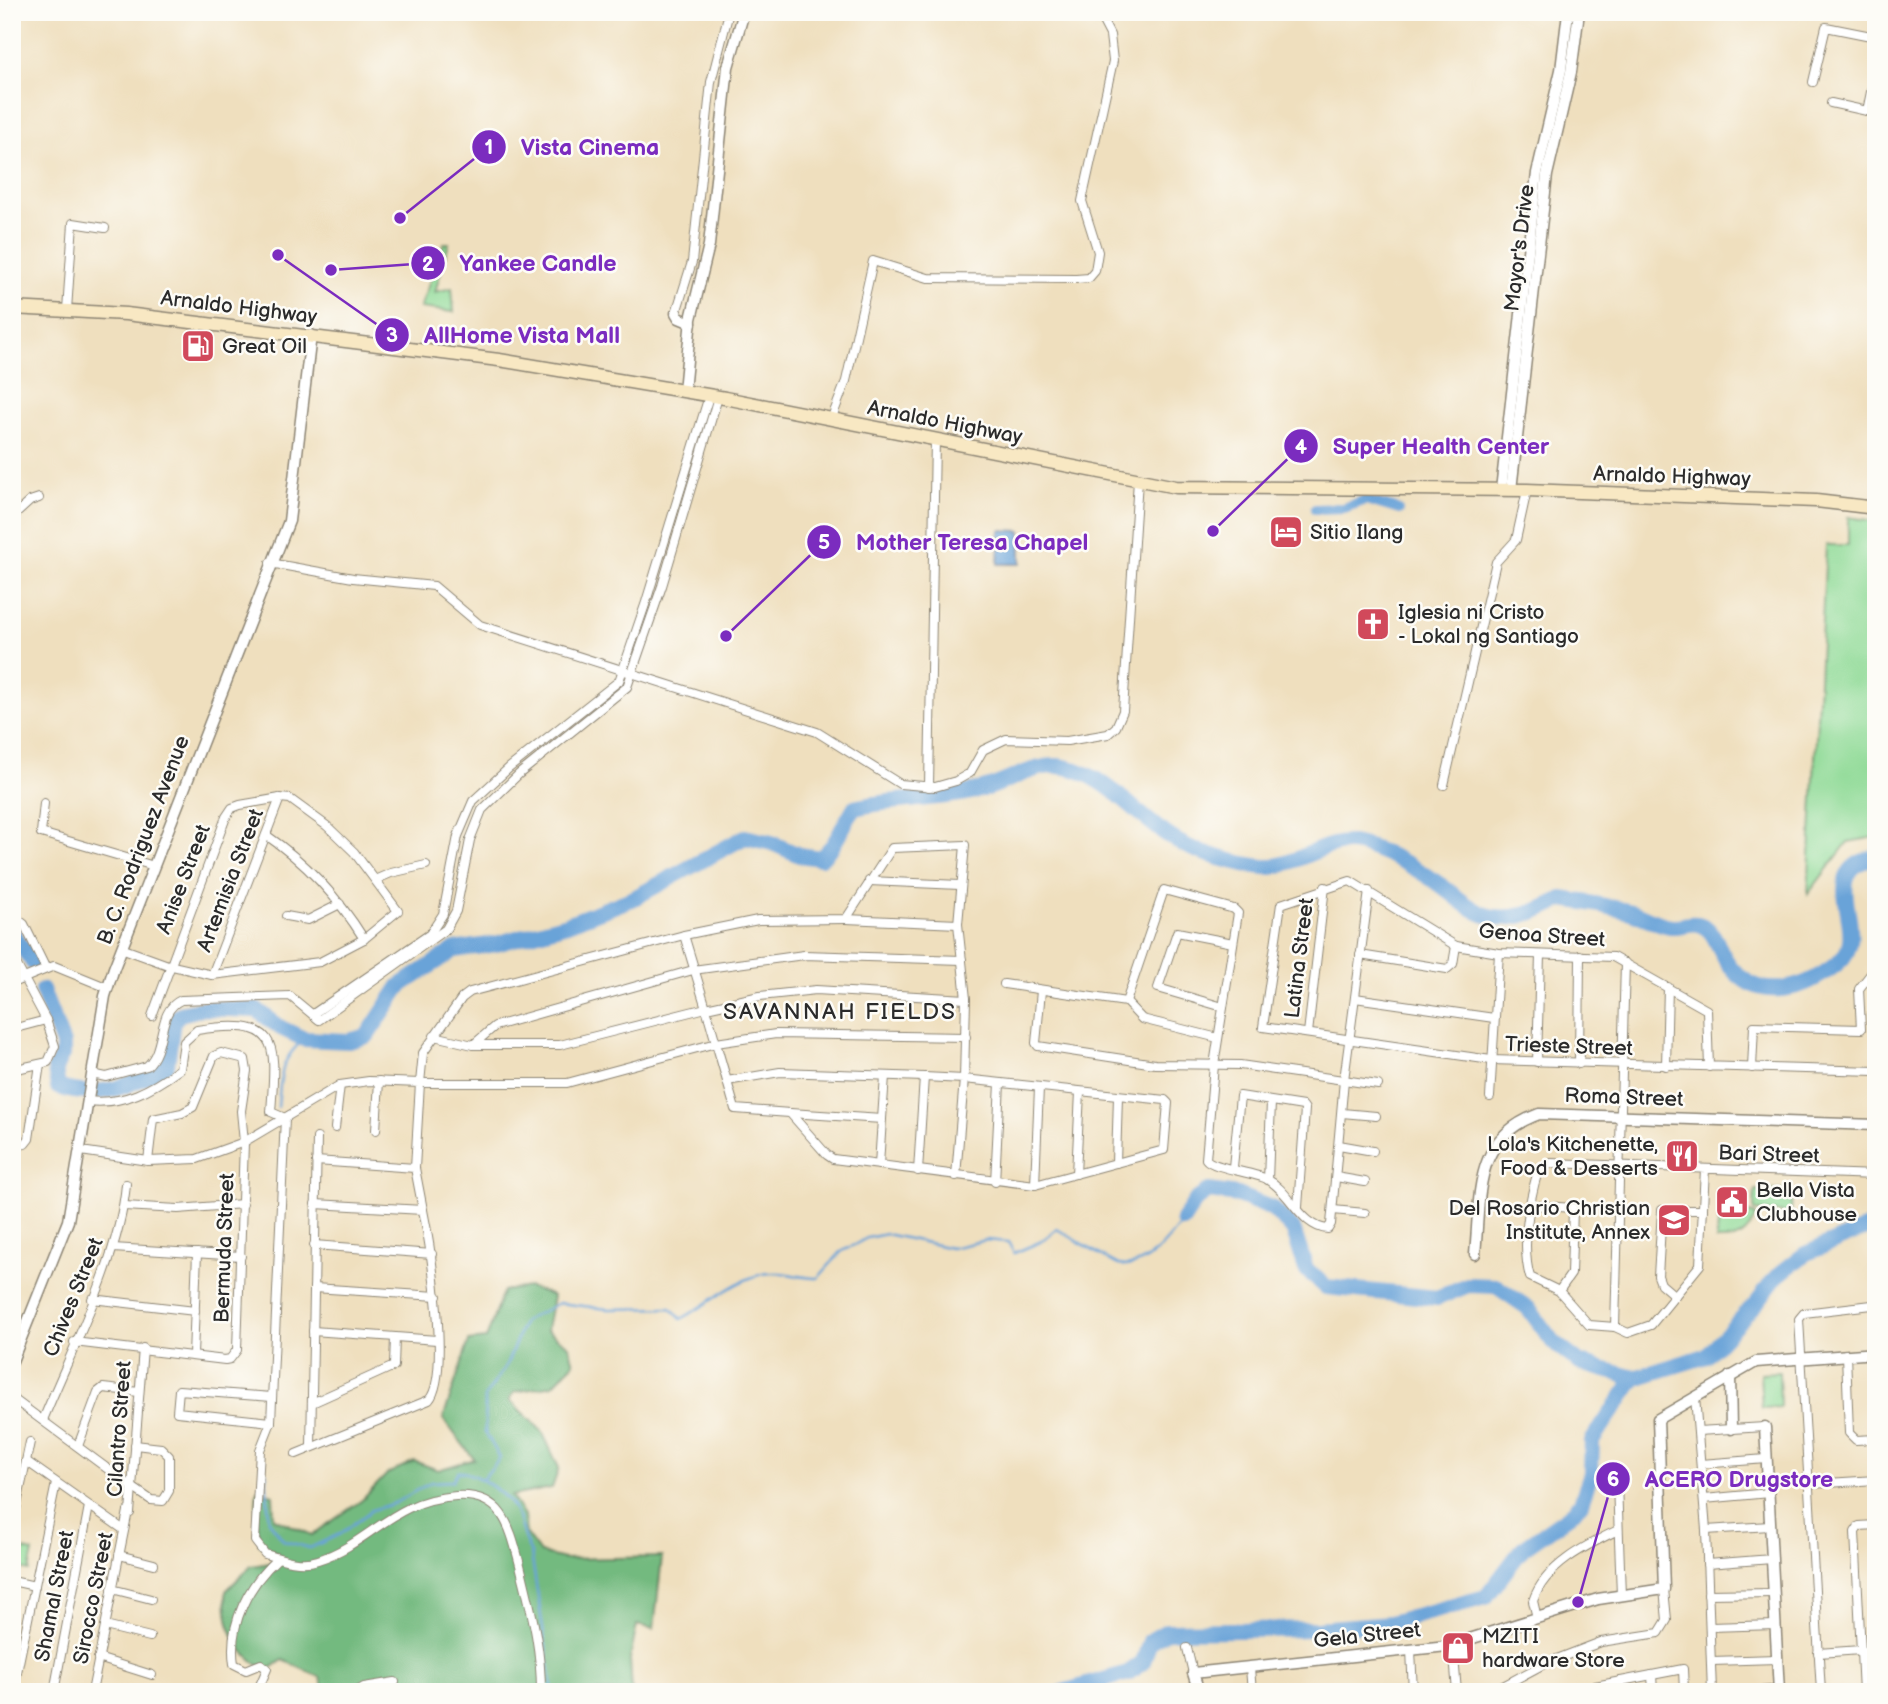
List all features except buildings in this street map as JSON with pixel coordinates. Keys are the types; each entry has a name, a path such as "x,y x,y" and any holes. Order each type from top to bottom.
{"main road":[{"name":"Arnaldo Highway","path":"12,308 67,310 311,335 512,362 713,396 1176,487 1218,490 1527,490 1816,501 1876,508"}],"street":[{"path":"691,323 679,318 676,313 692,262 711,82 729,12"},
{"path":"684,391 691,323 709,245 728,67 744,12"},
{"path":"831,420 846,382 873,261 928,278 1076,279 1089,278 1095,271 1098,253 1082,201 1113,61 1110,35 1098,12"},
{"name":"Mayor's Drive","path":"1506,490 1535,235 1537,173 1561,70 1568,12"},
{"name":"Mayor's Drive","path":"1535,235 1569,80 1579,12"},
{"path":"1813,82 1826,27 1876,37"},
{"path":"1831,103 1871,112 1876,68"},
{"path":"12,218 13,210"},
{"path":"67,310 73,223 105,228"},
{"name":"B. C. Rodriguez Avenue","path":"12,1361 68,1221 108,988 121,948 270,563 281,546 289,521 311,335"},
{"path":"316,1017 430,934 443,914 458,836 473,801 509,768 619,681 713,396"},
{"path":"316,1017 446,929 456,911 470,840 482,810 519,774 627,687 662,586 713,396"},
{"path":"929,787 935,439"},
{"path":"270,563 353,578 434,586 480,625 817,732 900,785 929,787 956,781 970,773 984,750 1006,739 1066,741 1108,734 1116,727 1123,711 1138,480"},
{"path":"1444,785 1496,562 1516,540 1527,490"},
{"path":"12,512 40,498"},
{"name":"Artemisia Street","path":"212,975 280,797"},
{"name":"Anise Street","path":"121,948 168,965 212,975 320,962 364,939 398,911 377,879 327,826 290,799 280,797 240,805 229,812 168,965 152,1016"},
{"path":"44,803 41,833 154,866"},
{"path":"266,835 303,862 340,904 364,939"},
{"path":"846,919 891,848 965,845 958,924 966,999 966,1037 956,1176"},
{"path":"377,879 390,873 426,865"},
{"path":"869,881 960,885"},
{"name":"Genoa Street","path":"1263,1027 1281,904 1325,887 1350,881 1456,946 1499,953 1613,957 1625,963 1707,1010 1709,1068"},
{"name":"Latina Street","path":"1308,1033 1325,887"},
{"path":"1126,1002 1164,890 1234,909 1238,914 1214,1065 1206,1159 1211,1164 1233,1167 1268,1180 1313,1226 1325,1229 1331,1224 1333,1210 1344,1080 1369,891"},
{"path":"286,916 308,920 340,904"},
{"path":"12,915 24,924 45,967"},
{"path":"296,1454 429,1400 435,1388 437,1296 432,1254 415,1168 422,1053 470,992 684,935 758,920 846,919 958,924"},
{"path":"1223,1007 1158,988 1177,932 1233,943"},
{"path":"684,935 736,1109 741,1112 882,1119"},
{"path":"1360,956 1447,969 1453,964 1456,946"},
{"path":"1490,1097 1499,953"},
{"path":"473,1045 495,1026 693,971 804,955 962,960"},
{"path":"1537,1062 1540,955"},
{"path":"1579,1064 1580,955"},
{"path":"12,956 46,1020 55,1046 51,1058 40,1064 12,1070"},
{"path":"1615,1327 1625,963"},
{"path":"12,983 26,979 45,967 61,968 108,988"},
{"path":"1752,1069 1754,1026 1861,1029 1859,989 1876,967"},
{"path":"1004,984 1126,1002 1142,1019 1218,1038"},
{"path":"1665,1066 1668,987"},
{"path":"434,1036 473,1045 560,1045 760,996 816,990 966,999"},
{"path":"1041,991 1036,1044 1038,1046 1155,1064 1240,1065 1378,1085"},
{"path":"92,1075 106,1077 147,1066 158,1051 168,1010 181,1000 290,996 316,1017"},
{"path":"1355,998 1494,1018"},
{"path":"12,1029 46,1020"},
{"name":"Trieste Street","path":"1263,1027 1491,1060 1876,1071"},
{"path":"88,1100 119,1102 167,1078 180,1069 184,1042 197,1030 239,1028 265,1035 272,1044 275,1056 271,1112 285,1118"},
{"path":"81,1151 148,1161 197,1158 244,1142 340,1085 379,1081 567,1083 716,1043 776,1034 966,1037"},
{"name":"Bermuda Street","path":"148,1161 153,1119 188,1111 195,1102 211,1060 217,1054 241,1058 247,1062 241,1111 244,1142 239,1332 234,1355 225,1360 193,1355"},
{"path":"12,1147 27,1142 37,1097 40,1064"},
{"path":"727,1082 780,1072 924,1077 964,1079 1168,1103 1164,1150 1035,1185 918,1171 827,1155 790,1113"},
{"path":"879,1165 885,1076"},
{"path":"918,1171 924,1077"},
{"path":"376,1130 379,1081"},
{"path":"995,1182 1000,1083"},
{"path":"335,1128 340,1085"},
{"path":"1035,1185 1039,1087"},
{"path":"1076,1174 1080,1092"},
{"path":"1233,1167 1240,1096 1305,1109 1298,1208"},
{"path":"1116,1163 1118,1097"},
{"path":"1268,1180 1272,1101"},
{"path":"1342,1113 1377,1116"},
{"name":"Roma Street","path":"1475,1254 1484,1165 1500,1137 1525,1119 1539,1114 1876,1125"},
{"path":"285,1118 271,1422 260,1450 253,1528 258,1548 265,1554 278,1558 303,1562 319,1560 402,1508 431,1497 475,1494 496,1507 512,1536 541,1651 541,1692"},
{"path":"311,1446 317,1138"},
{"path":"1339,1144 1373,1151"},
{"path":"316,1161 415,1168"},
{"name":"Bari Street","path":"1559,1291 1530,1277 1526,1264 1531,1205 1538,1171 1551,1163 1876,1175"},
{"path":"1531,1205 1573,1208 1572,1274 1559,1291 1583,1322 1594,1327 1615,1327 1628,1333 1643,1330 1651,1325 1700,1265 1705,1169"},
{"path":"1336,1177 1365,1182"},
{"name":"Chives Street","path":"43,1420 113,1248 124,1206 126,1184"},
{"path":"124,1206 177,1209 243,1204"},
{"path":"315,1204 424,1210"},
{"path":"1333,1210 1365,1213"},
{"path":"1675,1296 1661,1284 1658,1276 1662,1210 1703,1210"},
{"path":"314,1245 432,1254"},
{"path":"113,1248 241,1256"},
{"path":"74,1342 193,1355 197,1253"},
{"path":"314,1288 437,1296"},
{"path":"92,1299 195,1311"},
{"path":"1821,1692 1811,1484 1799,1320 1804,1312 1872,1305"},
{"path":"313,1331 437,1340"},
{"path":"312,1403 394,1366 395,1337"},
{"name":"Cilantro Street","path":"130,1512 143,1348"},
{"path":"1492,1692 1544,1664 1601,1642 1659,1633 1667,1620 1658,1419 1756,1362 1876,1353"},
{"path":"1846,1354 1849,1433 1856,1440 1876,1439"},
{"path":"1730,1376 1731,1429"},
{"path":"78,1446 97,1392 103,1388 139,1392"},
{"path":"271,1422 177,1412 178,1390 272,1397"},
{"path":"1695,1397 1706,1530 1712,1692"},
{"path":"12,1398 132,1487 158,1502 166,1497 169,1491 170,1462 166,1451 135,1445"},
{"path":"1698,1431 1765,1426 1779,1690 1751,1692"},
{"path":"16,1509 30,1442"},
{"path":"1701,1464 1766,1459"},
{"path":"26,1461 124,1530"},
{"path":"1811,1484 1876,1480"},
{"path":"1617,1482 1621,1596"},
{"path":"13,1692 56,1483"},
{"path":"1704,1499 1769,1493"},
{"name":"Shamal Street","path":"54,1692 89,1506"},
{"name":"Sirocco Street","path":"92,1692 124,1530 130,1512"},
{"path":"1863,1692 1856,1528 1876,1525"},
{"path":"1706,1530 1770,1526"},
{"path":"1537,1618 1533,1601 1548,1576 1585,1546 1618,1530"},
{"path":"119,1555 154,1564"},
{"path":"257,1692 267,1669 261,1664 246,1670 234,1664 235,1626 258,1576 278,1558"},
{"path":"1707,1564 1772,1559"},
{"path":"12,1581 35,1586"},
{"name":"Gela Street","path":"1193,1673 1453,1644 1621,1596 1664,1589"},
{"path":"112,1590 151,1599"},
{"path":"1708,1594 1774,1593"},
{"path":"1710,1627 1776,1625"},
{"path":"105,1626 150,1637"},
{"path":"1453,1644 1457,1692"},
{"path":"1187,1648 1199,1692"},
{"path":"1411,1650 1413,1692"},
{"path":"1818,1653 1861,1650"},
{"path":"98,1658 152,1675"},
{"path":"1712,1661 1777,1659"},
{"path":"1250,1668 1252,1692"},
{"path":"1580,1692 1683,1669 1684,1692"},
{"path":"1652,1675 1653,1692"},
{"path":"1620,1681 1621,1692"},
{"path":"356,1692 364,1687 394,1682"}],"green space":[{"path":"444,243 449,243 435,292 452,288 454,312 420,308"},
{"path":"1848,517 1876,521 1876,837 1848,842 1808,894 1826,545 1848,545"},
{"path":"1755,1190 1792,1191 1791,1213 1754,1211"},
{"path":"1745,1212 1756,1215 1746,1232 1737,1238 1716,1240 1719,1218 1744,1218"},
{"path":"529,1287 553,1296 547,1330 569,1346 574,1363 553,1385 515,1392 509,1400 542,1431 559,1468 552,1488 511,1496 524,1515 526,1534 540,1553 564,1559 662,1557 654,1629 637,1625 630,1659 632,1692 325,1692 320,1677 283,1660 267,1671 255,1663 239,1646 230,1628 226,1591 251,1566 271,1563 278,1554 260,1545 256,1517 257,1490 273,1495 274,1518 312,1535 362,1500 387,1474 414,1461 438,1470 474,1459 443,1419 469,1341 486,1339 503,1291"},
{"path":"1779,1372 1780,1407 1762,1408 1760,1373"},
{"path":"12,1547 33,1552 29,1571 12,1567"}],"water":[{"path":"1000,530 1021,531 1021,564 998,564"}],"waterway":[{"path":"1315,509 1344,508 1366,500 1399,510"},
{"path":"42,990 63,1044 63,1052 55,1069 58,1087 73,1091 115,1089 167,1065 173,1021 180,1014 204,1008 257,1010 281,1028 304,1039 349,1041 367,1036 400,986 454,950 496,944 567,924 634,898 745,837 772,843 799,855 821,858 833,845 854,808 973,791 1036,769 1055,766 1083,772 1099,781 1176,840 1200,852 1232,861 1270,867 1335,845 1357,844 1412,867 1486,915 1516,916 1536,911 1562,899 1622,910 1671,926 1698,924 1708,929 1735,972 1748,982 1763,988 1793,987 1809,981 1838,963 1848,950 1850,936 1845,889 1848,875 1857,864 1876,857"},
{"path":"12,932 33,963"},
{"path":"278,1107 283,1069 290,1054 304,1039"},
{"path":"1183,1220 1196,1200 1209,1191 1238,1195 1273,1209 1293,1229 1306,1269 1326,1287 1437,1298 1468,1285 1496,1286 1528,1308 1553,1342 1580,1363 1635,1378 1706,1356 1757,1302 1777,1276 1805,1254 1876,1224"},
{"path":"482,1480 500,1458 485,1432 485,1397 507,1364 524,1321 559,1303 608,1309 671,1308 681,1319 752,1277 776,1273 818,1278 841,1252 867,1238 886,1234 951,1248 986,1240 1008,1242 1014,1253 1040,1242 1057,1229 1115,1263 1129,1266 1156,1252 1183,1220"},
{"path":"1063,1692 1128,1673 1143,1662 1150,1641 1167,1631 1317,1629 1390,1623 1486,1597 1523,1548 1570,1515 1581,1503 1591,1473 1592,1441 1635,1378"},
{"path":"266,1472 269,1521 284,1541 310,1548 340,1534 372,1510 395,1503 431,1482 452,1481 458,1471 475,1476 493,1487 514,1509 531,1553 553,1692"}],"place":[{"name":"Vista Cinema","path":"400,218"},
{"name":"AllHome Vista Mall","path":"278,255"},
{"name":"Yankee Candle","path":"331,270"},
{"name":"Great Oil","path":"198,346"},
{"name":"Super Health Center","path":"1213,531"},
{"name":"Sitio Ilang","path":"1286,532"},
{"name":"Iglesia ni Cristo - Lokal ng Santiago","path":"1373,624"},
{"name":"Mother Teresa Chapel","path":"726,636"},
{"name":"Lola's Kitchenette, Food & Desserts","path":"1682,1156"},
{"name":"Bella Vista Clubhouse","path":"1732,1202"},
{"name":"Del Rosario Christian Institute, Annex","path":"1674,1220"},
{"name":"ACERO Drugstore","path":"1578,1602"},
{"name":"MZITI hardware Store","path":"1458,1648"}],"district":[{"name":"SAVANNAH FIELDS","path":"840,1011"}]}
